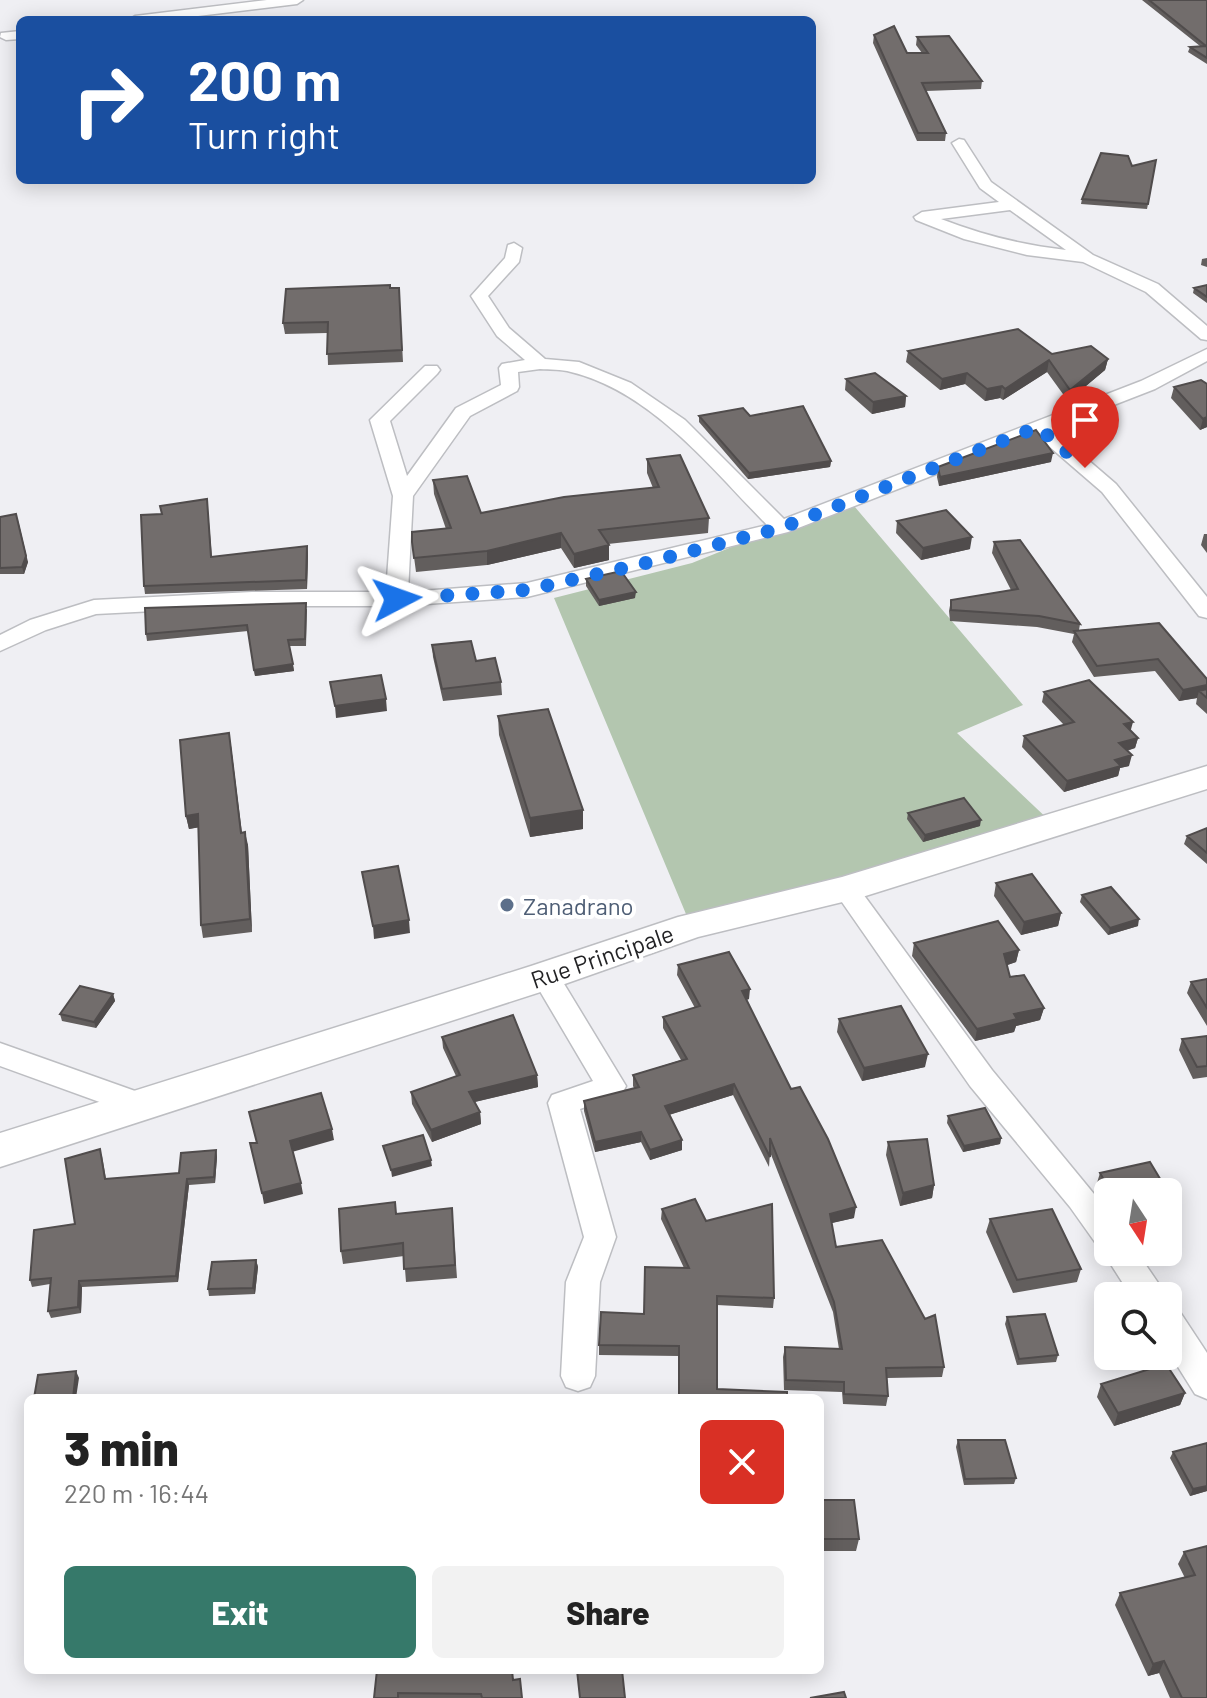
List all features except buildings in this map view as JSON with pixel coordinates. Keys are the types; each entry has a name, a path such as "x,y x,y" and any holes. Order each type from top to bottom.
{"main road":[{"name":"Rue Principale","path":"0,1150 545,976 691,926 846,889 1207,777"}],"street":[{"path":"167,16 297,0"},
{"path":"959,143 985,185 1087,258 1152,288 1207,335"},
{"path":"1014,205 922,217 970,236 1027,250 1087,258"},
{"path":"514,248 513,259 479,296 503,332 540,364"},
{"path":"0,644 38,625 94,607 252,599 397,599 527,590 638,565 781,528 1148,385 1207,354"},
{"path":"403,496 463,412 510,387 508,368 540,364 573,366 624,387 678,424 781,528"},
{"path":"397,599 403,496 380,420 431,370"},
{"path":"1038,427 1109,488 1207,611"},
{"path":"846,889 981,1078 1094,1216"},
{"path":"545,976 611,1086 563,1103 600,1237 583,1282 578,1376"},
{"path":"0,1054 141,1105"},
{"path":"1182,1344 1207,1383"}],"green space":[{"path":"849,500 1023,705 957,733 1053,824 691,926 554,598 692,563"}],"place":[{"name":"Zanadrano","path":"507,905"}],"route":[{"path":"397,599 527,590 781,528 1038,427 1085,468"}]}
